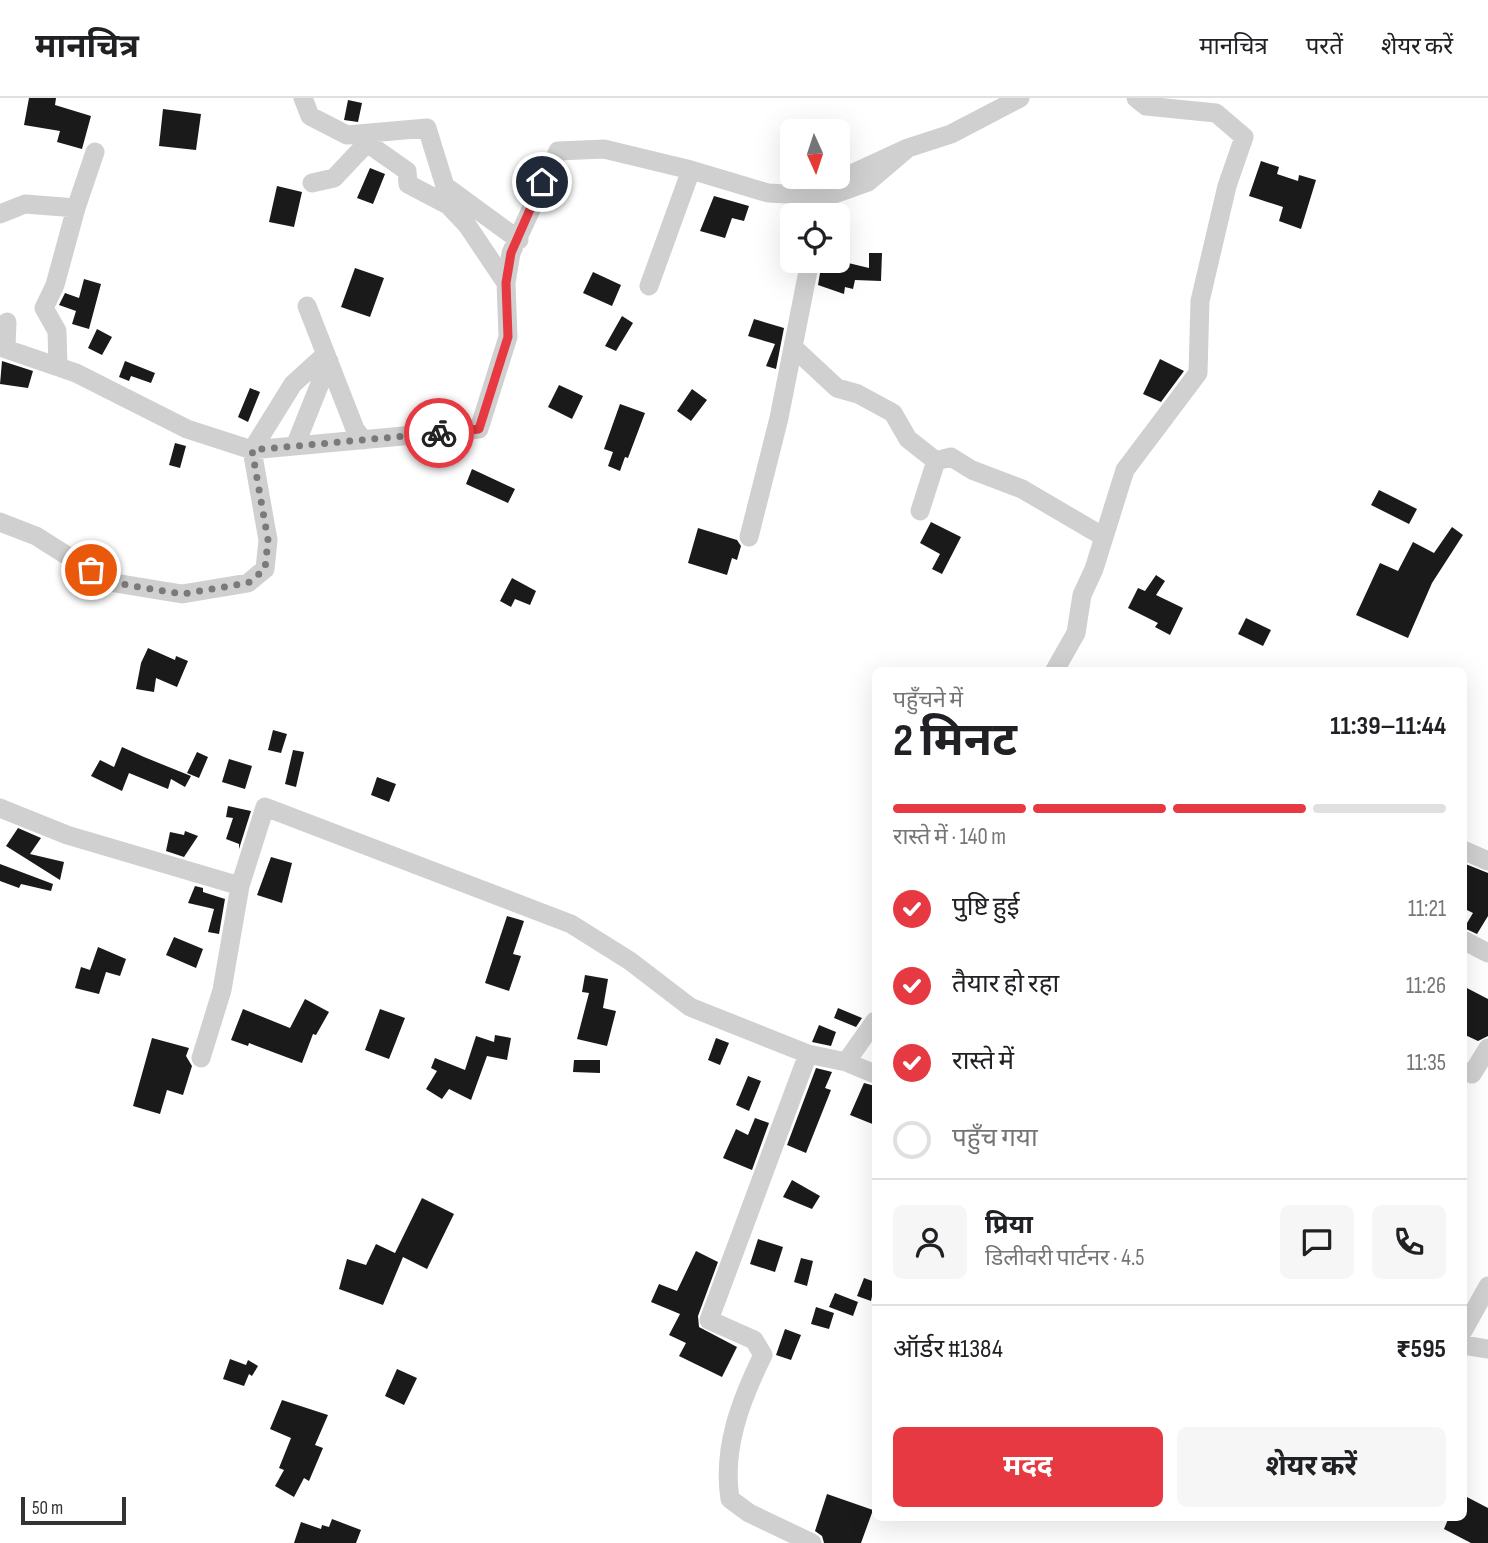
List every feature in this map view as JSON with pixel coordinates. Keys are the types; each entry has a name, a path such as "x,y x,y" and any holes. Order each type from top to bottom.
{"street":[{"path":"303,98 310,116 347,135 427,128 445,186 519,240"},
{"path":"6,322 3,347 76,373 187,429 252,450 479,429 508,337 506,283 511,253 558,151 604,149 691,170 768,193 806,195 908,148 951,134 1020,98"},
{"path":"1057,667 1076,633 1082,595 1125,470 1198,373 1200,301 1227,186 1244,137 1216,113 1146,106 1136,98"},
{"path":"312,183 334,178 367,143 407,171 408,184 448,205 467,225 506,283"},
{"path":"819,203 820,199 868,182 908,148"},
{"path":"58,367 57,331 44,308 55,285 95,152"},
{"path":"649,286 691,170"},
{"path":"0,214 25,204 76,208"},
{"path":"749,537 794,348 808,273"},
{"path":"307,306 355,429 363,440"},
{"path":"794,348 837,388 858,394 893,413 908,439 936,461"},
{"path":"295,446 327,357"},
{"path":"0,523 36,536 109,582 182,594 248,583 265,569 268,540 252,450 293,384 327,357"},
{"path":"936,461 951,457 972,470 1022,489 1104,537"},
{"path":"920,511 936,461"},
{"path":"201,1058 222,990 240,886 265,807 571,923 630,961 690,1007 808,1054 846,1062 872,1073"},
{"path":"0,808 67,835 240,886"},
{"path":"1467,852 1488,861"},
{"path":"1467,942 1488,953"},
{"path":"846,1062 872,1025"},
{"path":"1467,1072 1472,1074 1488,1048"},
{"path":"808,1054 709,1320 754,1340 763,1355 739,1404 726,1477 730,1499 749,1513 812,1543"},
{"path":"1467,1324 1488,1286"},
{"path":"1467,1346 1488,1349"}],"building":[{"path":"29,98 56,98 55,105 91,116 82,149 57,142 60,131 24,125"},
{"path":"348,100 362,103 358,122 344,120"},
{"path":"163,109 201,114 196,150 159,146"},
{"path":"1261,161 1279,167 1277,174 1298,181 1299,175 1316,180 1301,229 1279,221 1283,207 1249,196"},
{"path":"370,168 385,174 373,204 357,198"},
{"path":"277,186 302,192 294,227 269,222"},
{"path":"714,196 749,206 744,221 732,218 725,238 700,231"},
{"path":"869,253 882,253 881,281 855,280 853,289 845,287 844,294 818,285 820,273 850,273 850,263 869,268"},
{"path":"355,268 384,278 370,317 341,307"},
{"path":"593,272 621,285 612,306 583,293"},
{"path":"84,279 101,284 89,329 72,324 76,311 59,305 65,293 79,298"},
{"path":"622,316 633,323 616,351 605,346"},
{"path":"754,319 784,328 776,369 766,366 775,344 748,336"},
{"path":"97,329 112,337 102,355 88,348"},
{"path":"1160,359 1184,371 1161,402 1143,394"},
{"path":"2,361 33,371 28,388 0,384"},
{"path":"125,361 155,373 151,383 131,376 129,381 119,377"},
{"path":"559,385 583,396 572,419 548,407"},
{"path":"250,388 260,392 248,422 238,417"},
{"path":"692,389 707,400 691,421 677,411"},
{"path":"620,404 645,413 628,458 625,457 620,471 608,466 613,452 604,449"},
{"path":"175,443 186,446 180,468 169,465"},
{"path":"472,469 515,489 508,503 466,484"},
{"path":"1379,490 1417,509 1409,524 1371,505"},
{"path":"931,522 961,537 942,574 932,569 940,554 920,543"},
{"path":"1452,527 1463,535 1432,583 1408,638 1356,615 1380,563 1398,571 1413,542 1434,553"},
{"path":"698,528 737,540 741,546 737,560 732,558 727,575 688,563"},
{"path":"1156,575 1165,581 1156,595 1183,608 1170,635 1155,627 1158,623 1128,608 1138,588 1145,591"},
{"path":"512,578 536,591 530,605 515,599 511,607 500,601"},
{"path":"1246,618 1271,630 1263,646 1238,634"},
{"path":"148,648 175,660 176,656 188,661 177,687 156,678 154,692 136,689 141,663"},
{"path":"273,730 287,734 281,753 268,750"},
{"path":"122,747 191,776 185,787 171,779 168,789 129,773 122,791 91,776 100,760 114,767"},
{"path":"293,750 304,752 296,787 285,784"},
{"path":"197,752 208,757 199,778 187,773"},
{"path":"229,759 252,766 245,789 222,782"},
{"path":"377,777 396,784 389,802 371,795"},
{"path":"228,806 251,811 239,849 239,844 226,839 233,818 226,817"},
{"path":"18,828 41,838 30,854 64,862 60,880 6,846"},
{"path":"185,831 198,836 184,857 166,851 170,832 184,835"},
{"path":"271,857 292,863 282,903 257,895"},
{"path":"0,864 53,884 51,891 21,884 19,888 0,881"},
{"path":"1467,865 1488,873 1488,916 1477,934 1467,929 1467,923 1473,913 1467,910"},
{"path":"195,886 203,888 203,892 225,899 219,934 208,932 214,909 188,903"},
{"path":"507,916 524,921 513,954 521,956 509,991 485,983"},
{"path":"174,937 203,949 196,968 166,955"},
{"path":"98,947 126,959 120,976 106,972 99,994 75,988 81,967 90,970"},
{"path":"585,975 608,979 603,1008 616,1011 607,1046 577,1039 589,993 582,992"},
{"path":"1467,988 1488,999 1488,1036 1478,1041 1467,1036"},
{"path":"305,999 329,1012 316,1035 313,1034 302,1063 249,1043 248,1046 231,1040 243,1009 290,1028"},
{"path":"838,1008 862,1018 856,1027 834,1018"},
{"path":"380,1009 405,1018 389,1059 365,1050"},
{"path":"819,1025 836,1032 831,1046 812,1042"},
{"path":"495,1035 511,1038 507,1060 487,1056 471,1100 449,1089 442,1099 426,1089 437,1071 431,1068 435,1058 465,1070 476,1036 494,1042"},
{"path":"152,1038 189,1048 186,1056 192,1066 183,1095 167,1090 160,1114 133,1106"},
{"path":"716,1038 729,1043 720,1065 708,1060"},
{"path":"574,1060 600,1060 600,1073 573,1072"},
{"path":"816,1068 832,1072 825,1088 831,1090 806,1153 787,1145"},
{"path":"748,1076 761,1081 749,1111 736,1105"},
{"path":"864,1083 872,1085 872,1124 850,1115"},
{"path":"755,1118 769,1123 752,1170 723,1158 736,1129 748,1135"},
{"path":"792,1180 820,1196 812,1209 783,1197"},
{"path":"422,1198 454,1214 427,1269 403,1257 383,1305 339,1289 347,1259 366,1265 376,1244 395,1253"},
{"path":"758,1239 783,1247 775,1272 750,1264"},
{"path":"696,1251 718,1262 698,1316 699,1327 737,1347 722,1377 679,1356 686,1343 669,1335 680,1314 651,1302 659,1284 677,1291"},
{"path":"801,1258 813,1261 807,1286 794,1282"},
{"path":"864,1278 872,1281 871,1301 857,1296"},
{"path":"835,1293 858,1302 853,1316 829,1307"},
{"path":"816,1307 834,1313 829,1329 811,1324"},
{"path":"785,1329 801,1335 791,1360 776,1355"},
{"path":"230,1359 246,1365 248,1360 258,1366 252,1376 249,1374 244,1386 223,1379"},
{"path":"397,1369 417,1378 404,1405 385,1396"},
{"path":"282,1400 328,1415 315,1445 323,1448 309,1481 304,1478 294,1497 275,1486 284,1470 279,1468 291,1438 270,1429"},
{"path":"827,1494 872,1510 861,1543 824,1543 822,1536 815,1531"},
{"path":"1467,1497 1488,1508 1488,1543 1471,1543 1444,1529 1447,1521 1467,1521"},
{"path":"332,1519 361,1530 356,1543 294,1543 301,1522 321,1529 322,1525 329,1527"}],"way so far":[{"path":"91,570 109,582 182,594 248,583 265,569 268,540 252,450 439,433"}],"route":[{"path":"439,433 479,429 508,337 506,283 511,253 519,240 542,182"}]}
